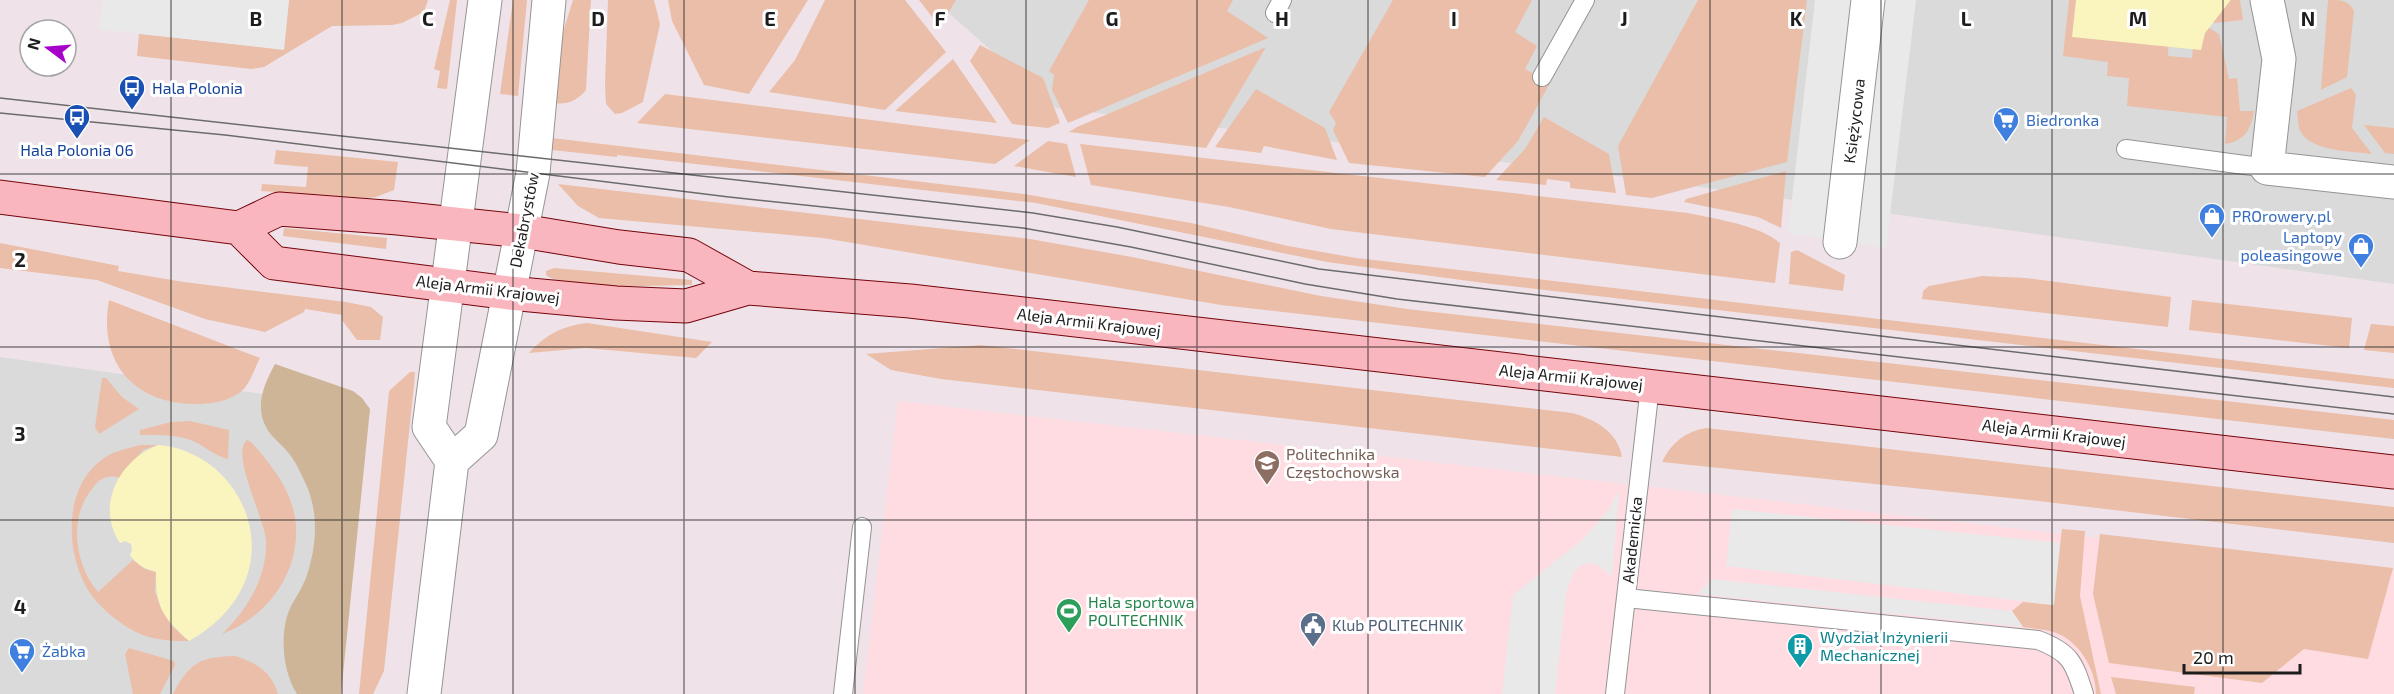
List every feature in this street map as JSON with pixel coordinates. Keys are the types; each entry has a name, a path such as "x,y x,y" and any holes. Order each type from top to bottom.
{"main road":[{"path":"0,197 239,228"},
{"name":"Aleja Armii Krajowej","path":"748,288 689,255 619,247 522,231 279,209 239,228 274,263 509,293 616,303 686,306 748,288 910,301 2394,472"}],"street":[{"path":"424,694 452,461 429,427 485,0"},
{"name":"Dekabrystów","path":"452,461 481,435 535,157 549,0"},
{"name":"Księżycowa","path":"1840,242 1868,0"},
{"path":"2267,0 2279,59 2267,168 2394,182"}],"lane":[{"path":"1542,77 1585,0"},
{"path":"2126,149 2267,168"},
{"name":"Akademicka","path":"1615,694 1650,386"},
{"path":"843,694 862,527"},
{"path":"1626,598 2037,640 2059,648 2074,664 2084,694"}],"shaded area":[{"path":"103,0 289,0 284,50 99,29"},
{"path":"289,0 428,0 424,12 402,23 332,26 264,67 251,69 137,56 139,34 283,49"},
{"path":"450,0 457,0 447,89 437,88 440,71 434,69"},
{"path":"513,0 527,0 518,96 500,94"},
{"path":"573,0 591,0 586,90 571,101 552,103 559,45"},
{"path":"608,0 654,0 660,24 643,102 622,113 615,114 606,104"},
{"path":"668,0 808,0 749,94 704,85 672,21"},
{"path":"825,0 905,0 946,52 885,110 769,92 795,60"},
{"path":"919,0 956,0 940,27"},
{"path":"934,0 2394,0 2394,284 1657,181 1056,108"},
{"path":"1089,0 1233,0 1227,11 1268,38 1068,123 1052,90 1054,75 1049,71"},
{"path":"1393,0 1532,0 1515,32 1537,46 1525,69 1550,83 1518,141 1485,177 1349,163 1333,130 1336,123 1329,112"},
{"path":"1698,0 1807,0 1787,162 1652,198 1626,195 1618,146"},
{"path":"1815,0 1916,0 1886,248 1788,233"},
{"path":"2069,0 2163,0 2169,35 2168,56 2192,58 2194,38 2180,10 2219,34 2229,79 2237,78 2240,111 2254,111 2249,129 2238,140 2225,144 2227,117 2127,106 2129,78 2107,76 2108,62 2063,56"},
{"path":"2076,0 2230,1 2205,33 2201,50 2072,37"},
{"path":"2177,0 2240,0 2243,20 2215,23"},
{"path":"2328,0 2344,1 2354,11 2347,77 2321,90"},
{"path":"980,45 1043,78 1060,123 1048,128 1012,124 970,61"},
{"path":"1266,47 1206,148 1069,132 1077,127"},
{"path":"953,59 997,123 895,111"},
{"path":"2351,88 2356,95 2352,128 2372,154 2323,147 2306,138 2299,129 2297,111"},
{"path":"1256,89 1325,128 1337,160 1264,146 1261,153 1215,147"},
{"path":"665,94 1030,140 995,164 637,123"},
{"path":"1544,117 1609,154 1616,193 1570,188 1570,182 1547,179 1546,185 1496,180 1525,149"},
{"path":"2364,125 2394,128 2394,154 2385,153"},
{"path":"552,138 1024,194 1191,223 1288,246 1356,258 2394,379 2394,388 1484,283 1327,262 1036,203 617,155 617,157 552,150"},
{"path":"1048,141 1067,144 1076,177 1014,166"},
{"path":"1080,144 1688,213 1724,220 1749,227 1780,243 1775,283 1331,229 1229,207 1091,185"},
{"path":"276,150 398,162 394,190 368,198 261,191 262,184 306,187 308,167 274,164"},
{"path":"1786,171 1781,228 1758,217 1684,202 1686,199"},
{"path":"558,184 1030,239 1132,257 1321,296 1407,309 2394,420 2394,439 1221,305 823,238 599,218 578,206"},
{"path":"284,228 387,238 386,249 283,236"},
{"path":"0,243 119,266 118,271 371,307 383,317 380,340 357,340 342,320 342,315 305,309 304,312 265,332 205,319 97,280 0,268"},
{"path":"1797,250 1845,275 1843,291 1789,284 1791,252"},
{"path":"554,268 692,280 692,285 616,286 573,283 556,280 546,275 546,271"},
{"path":"1982,276 2026,278 2171,297 2168,327 1922,299 1923,291 1929,286"},
{"path":"109,300 260,358 249,382 243,390 229,399 200,404 172,402 153,396 137,387 124,374 109,342 107,322"},
{"path":"2192,300 2352,318 2349,348 2189,330"},
{"path":"587,323 712,342 696,358 586,348 529,353 555,332"},
{"path":"2371,324 2394,326 2394,353 2364,350"},
{"path":"981,345 1572,413 1604,428 1616,440 1622,457 941,379 891,370 866,354"},
{"path":"0,357 370,409 333,694 0,694"},
{"path":"275,364 353,391 370,409 341,694 297,694 285,663 284,639 287,616 309,567 314,545 315,522 308,489 294,460 269,433 263,421 262,396"},
{"path":"410,372 415,372 414,385 384,671 373,694 359,694 389,391"},
{"path":"102,378 106,378 122,397 139,409 99,434 95,427"},
{"name":"Politechnika Częstochowska","path":"898,401 2394,572 2394,694 863,694"},
{"path":"190,421 229,430 228,459 198,443 180,437 140,435 140,430 171,422"},
{"path":"1706,428 2394,507 2394,543 2029,500 1662,462 1680,439"},
{"path":"247,440 265,458 289,496 295,517 294,554 288,572 268,603 254,616 222,634 240,614 254,592 265,554 264,531 245,472 243,447"},
{"path":"140,445 158,445 143,450 120,478 107,477 101,480 84,501 77,527 80,555 84,569 98,592 133,560 145,569 156,572 155,592 171,625 189,641 153,638 132,630 120,622 92,596 80,574 75,556 72,517 83,481 94,467 109,455"},
{"path":"158,445 182,450 204,460 222,475 237,494 247,515 251,538 250,562 238,595 220,618 189,641 167,619 159,604 156,572 142,566 130,555 131,544 125,541 120,543 113,529 110,514 115,486 122,473 132,461"},
{"path":"1619,490 1612,577 1601,567 1591,563 1581,565 1573,574 1566,593 1555,694 1502,694 1513,595 1582,540 1610,508"},
{"path":"1732,509 2060,543 2054,605 1726,566"},
{"path":"2062,529 2085,531 2080,596 2101,694 2096,694 2090,668 2075,645 2057,633 2023,627 2012,611 2023,602 2053,605"},
{"path":"2100,534 2393,568 2368,659 2304,649 2262,683 2109,663 2093,594"},
{"path":"1712,579 2012,611 2023,627 1697,594"},
{"path":"129,648 174,661 175,665 160,694 133,694 125,654"},
{"path":"235,656 262,669 272,680 278,694 173,694 185,675 197,663 213,658"},
{"path":"2111,677 2195,687 2194,694 2116,694"}],"tram line":[{"path":"0,98 1033,213 1117,227 1319,269 2394,397"},
{"path":"0,113 225,135 729,197 1023,228 1131,247 1305,284 1397,299 2394,414"}],"place":[{"name":"Hala Polonia","path":"132,111"},
{"name":"Hala Polonia 06","path":"77,140"},
{"name":"Biedronka","path":"2006,143"},
{"name":"PROrowery.pl","path":"2212,239"},
{"name":"Laptopy poleasingowe","path":"2361,269"},
{"name":"Politechnika Częstochowska","path":"1267,486"},
{"name":"Hala sportowa POLITECHNIK","path":"1069,634"},
{"name":"Klub POLITECHNIK","path":"1313,648"},
{"name":"Wydział Inżynierii Mechanicznej","path":"1800,669"},
{"name":"Żabka","path":"22,674"}]}
